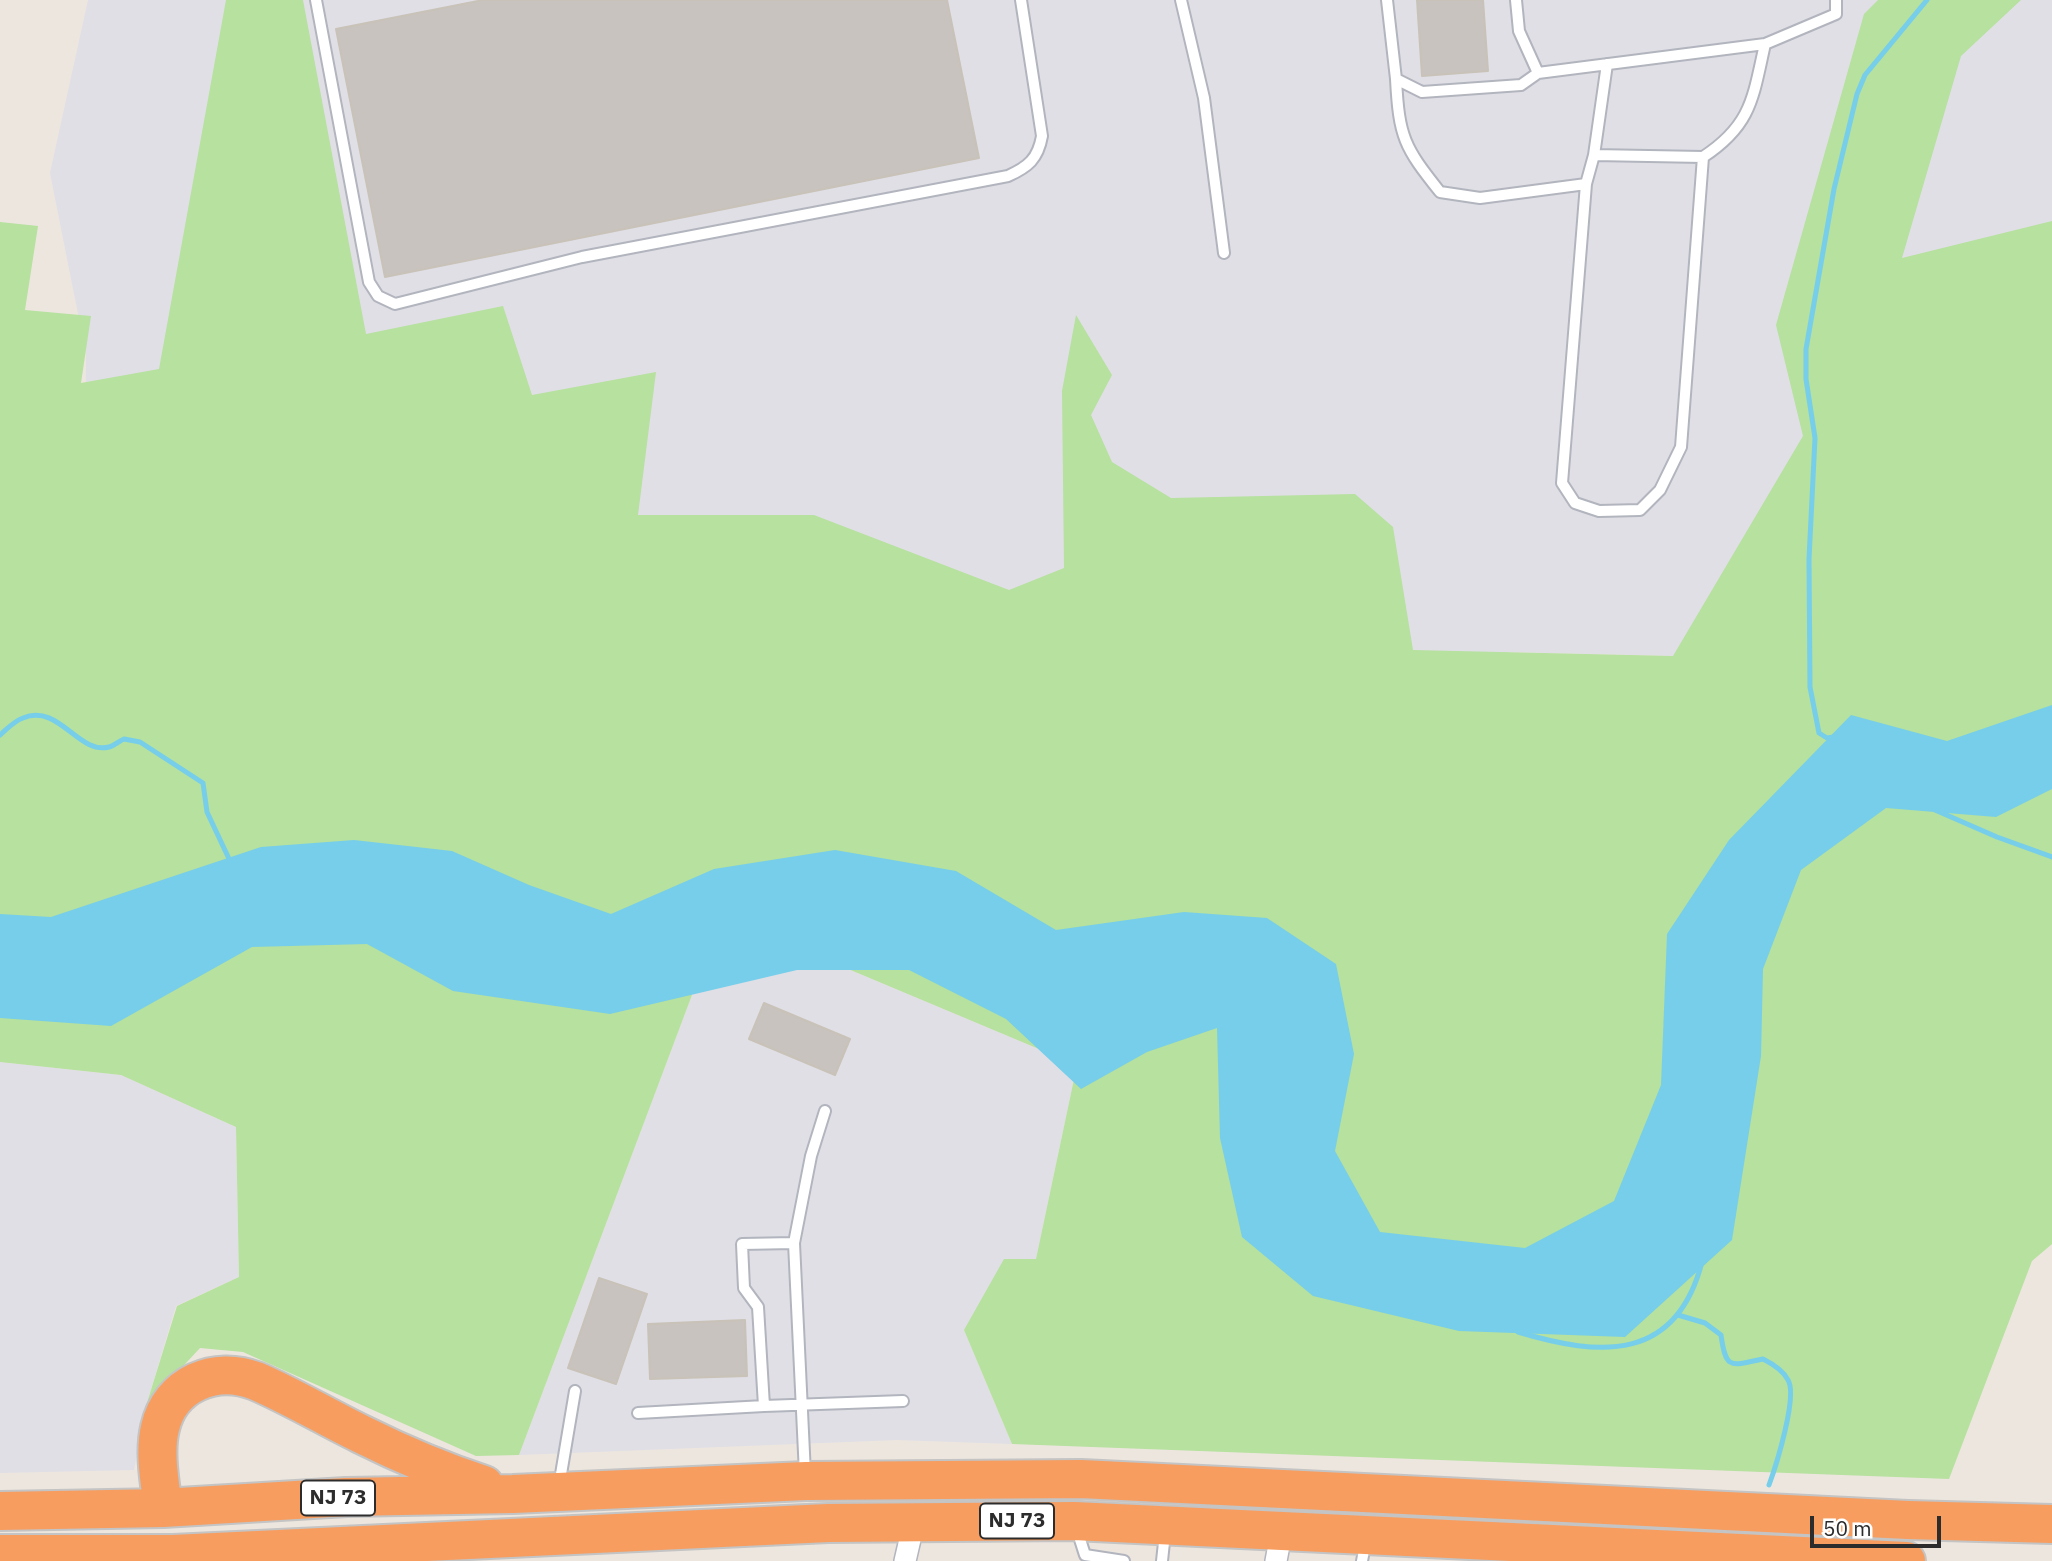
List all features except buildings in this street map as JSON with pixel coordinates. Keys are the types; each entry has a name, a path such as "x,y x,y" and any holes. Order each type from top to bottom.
{"highway":[{"path":"163,1508 158,1440 164,1414 179,1393 200,1379 212,1376 255,1381 414,1460 513,1494"},
{"name":"NJ 73","path":"0,1511 163,1508 346,1497 513,1494 806,1481 1094,1480 1908,1520 2052,1524"},
{"name":"NJ 73","path":"0,1553 174,1558 532,1543 914,1522 1074,1521 1166,1523 1279,1545 1364,1547 1454,1544 1701,1556 1906,1561"}],"street":[{"path":"163,1508 174,1558"},
{"path":"905,1561 914,1522"}],"lane":[{"path":"316,0 369,282 379,296 395,304 582,257 1007,176 1027,167 1039,152 1042,136 1021,0"},
{"path":"1181,0 1203,98 1224,253"},
{"path":"1387,0 1399,122 1411,156 1440,192 1480,198 1586,184"},
{"path":"1516,0 1519,31 1538,73"},
{"path":"1396,79 1422,92 1521,85 1538,73 1765,44 1836,14 1836,0"},
{"path":"1594,155 1703,157 1727,141 1751,107 1765,44"},
{"path":"1607,64 1594,155 1586,184 1562,484 1575,503 1599,511 1640,510 1660,490 1681,447 1703,157"},
{"path":"806,1481 794,1243 811,1156 825,1111"},
{"path":"764,1406 758,1307 744,1288 742,1244 794,1243"},
{"path":"558,1492 575,1391"},
{"path":"638,1413 903,1401"},
{"path":"1074,1521 1085,1555 1124,1561"},
{"path":"1162,1561 1166,1523"}],"shaded area":[{"path":"88,0 2052,0 2052,515 1673,656 1508,652 1331,694 85,504 86,354 50,173"},
{"path":"760,957 841,966 1077,1065 1036,1259 964,1330 1012,1444 897,1440 519,1455 695,987"},
{"path":"0,1062 121,1075 236,1127 239,1277 176,1306 146,1406 134,1470 0,1473"}],"green space":[{"path":"226,0 303,0 366,334 503,306 532,395 656,372 638,515 814,515 1009,590 1064,568 1062,391 1076,315 1112,375 1091,415 1112,462 1171,498 1355,494 1393,527 1413,650 1673,656 1803,436 1776,325 1864,14 1878,0 2021,0 1961,56 1902,258 2052,221 2052,1244 2032,1261 1949,1479 1012,1444 964,1330 1004,1259 1036,1259 1077,1065 841,966 760,957 695,987 519,1455 476,1456 243,1352 200,1348 146,1406 177,1306 239,1277 236,1127 121,1075 0,1062 0,222 38,226 25,310 91,316 81,383 159,369"}],"water":[{"path":"2052,705 2052,789 1996,817 1886,808 1801,870 1763,969 1761,1056 1732,1240 1625,1337 1459,1331 1313,1296 1242,1237 1220,1138 1217,1028 1147,1052 1081,1089 1006,1019 909,970 797,970 610,1014 453,991 367,944 252,947 111,1026 0,1018 0,914 51,917 261,847 354,840 452,851 529,885 611,914 714,869 835,850 956,871 1056,930 1184,912 1267,918 1336,964 1354,1054 1335,1151 1380,1232 1525,1248 1614,1201 1661,1085 1667,934 1729,840 1851,715 1947,741"}],"waterway":[{"path":"1834,737 1827,738 1819,733 1810,687 1809,559 1815,438 1806,379 1806,349 1834,189 1857,94 1865,75 1927,0"},
{"path":"0,735 20,719 36,715 47,717 88,744 98,747 111,746 124,739 140,742 203,783 207,812 231,863"},
{"path":"1935,810 2052,857"},
{"path":"1518,1332 1578,1346 1631,1344 1654,1335 1674,1319 1690,1295 1702,1262"},
{"path":"1678,1315 1705,1323 1721,1335 1725,1355 1732,1363 1763,1359 1783,1373 1788,1380 1788,1415 1769,1485"}]}
